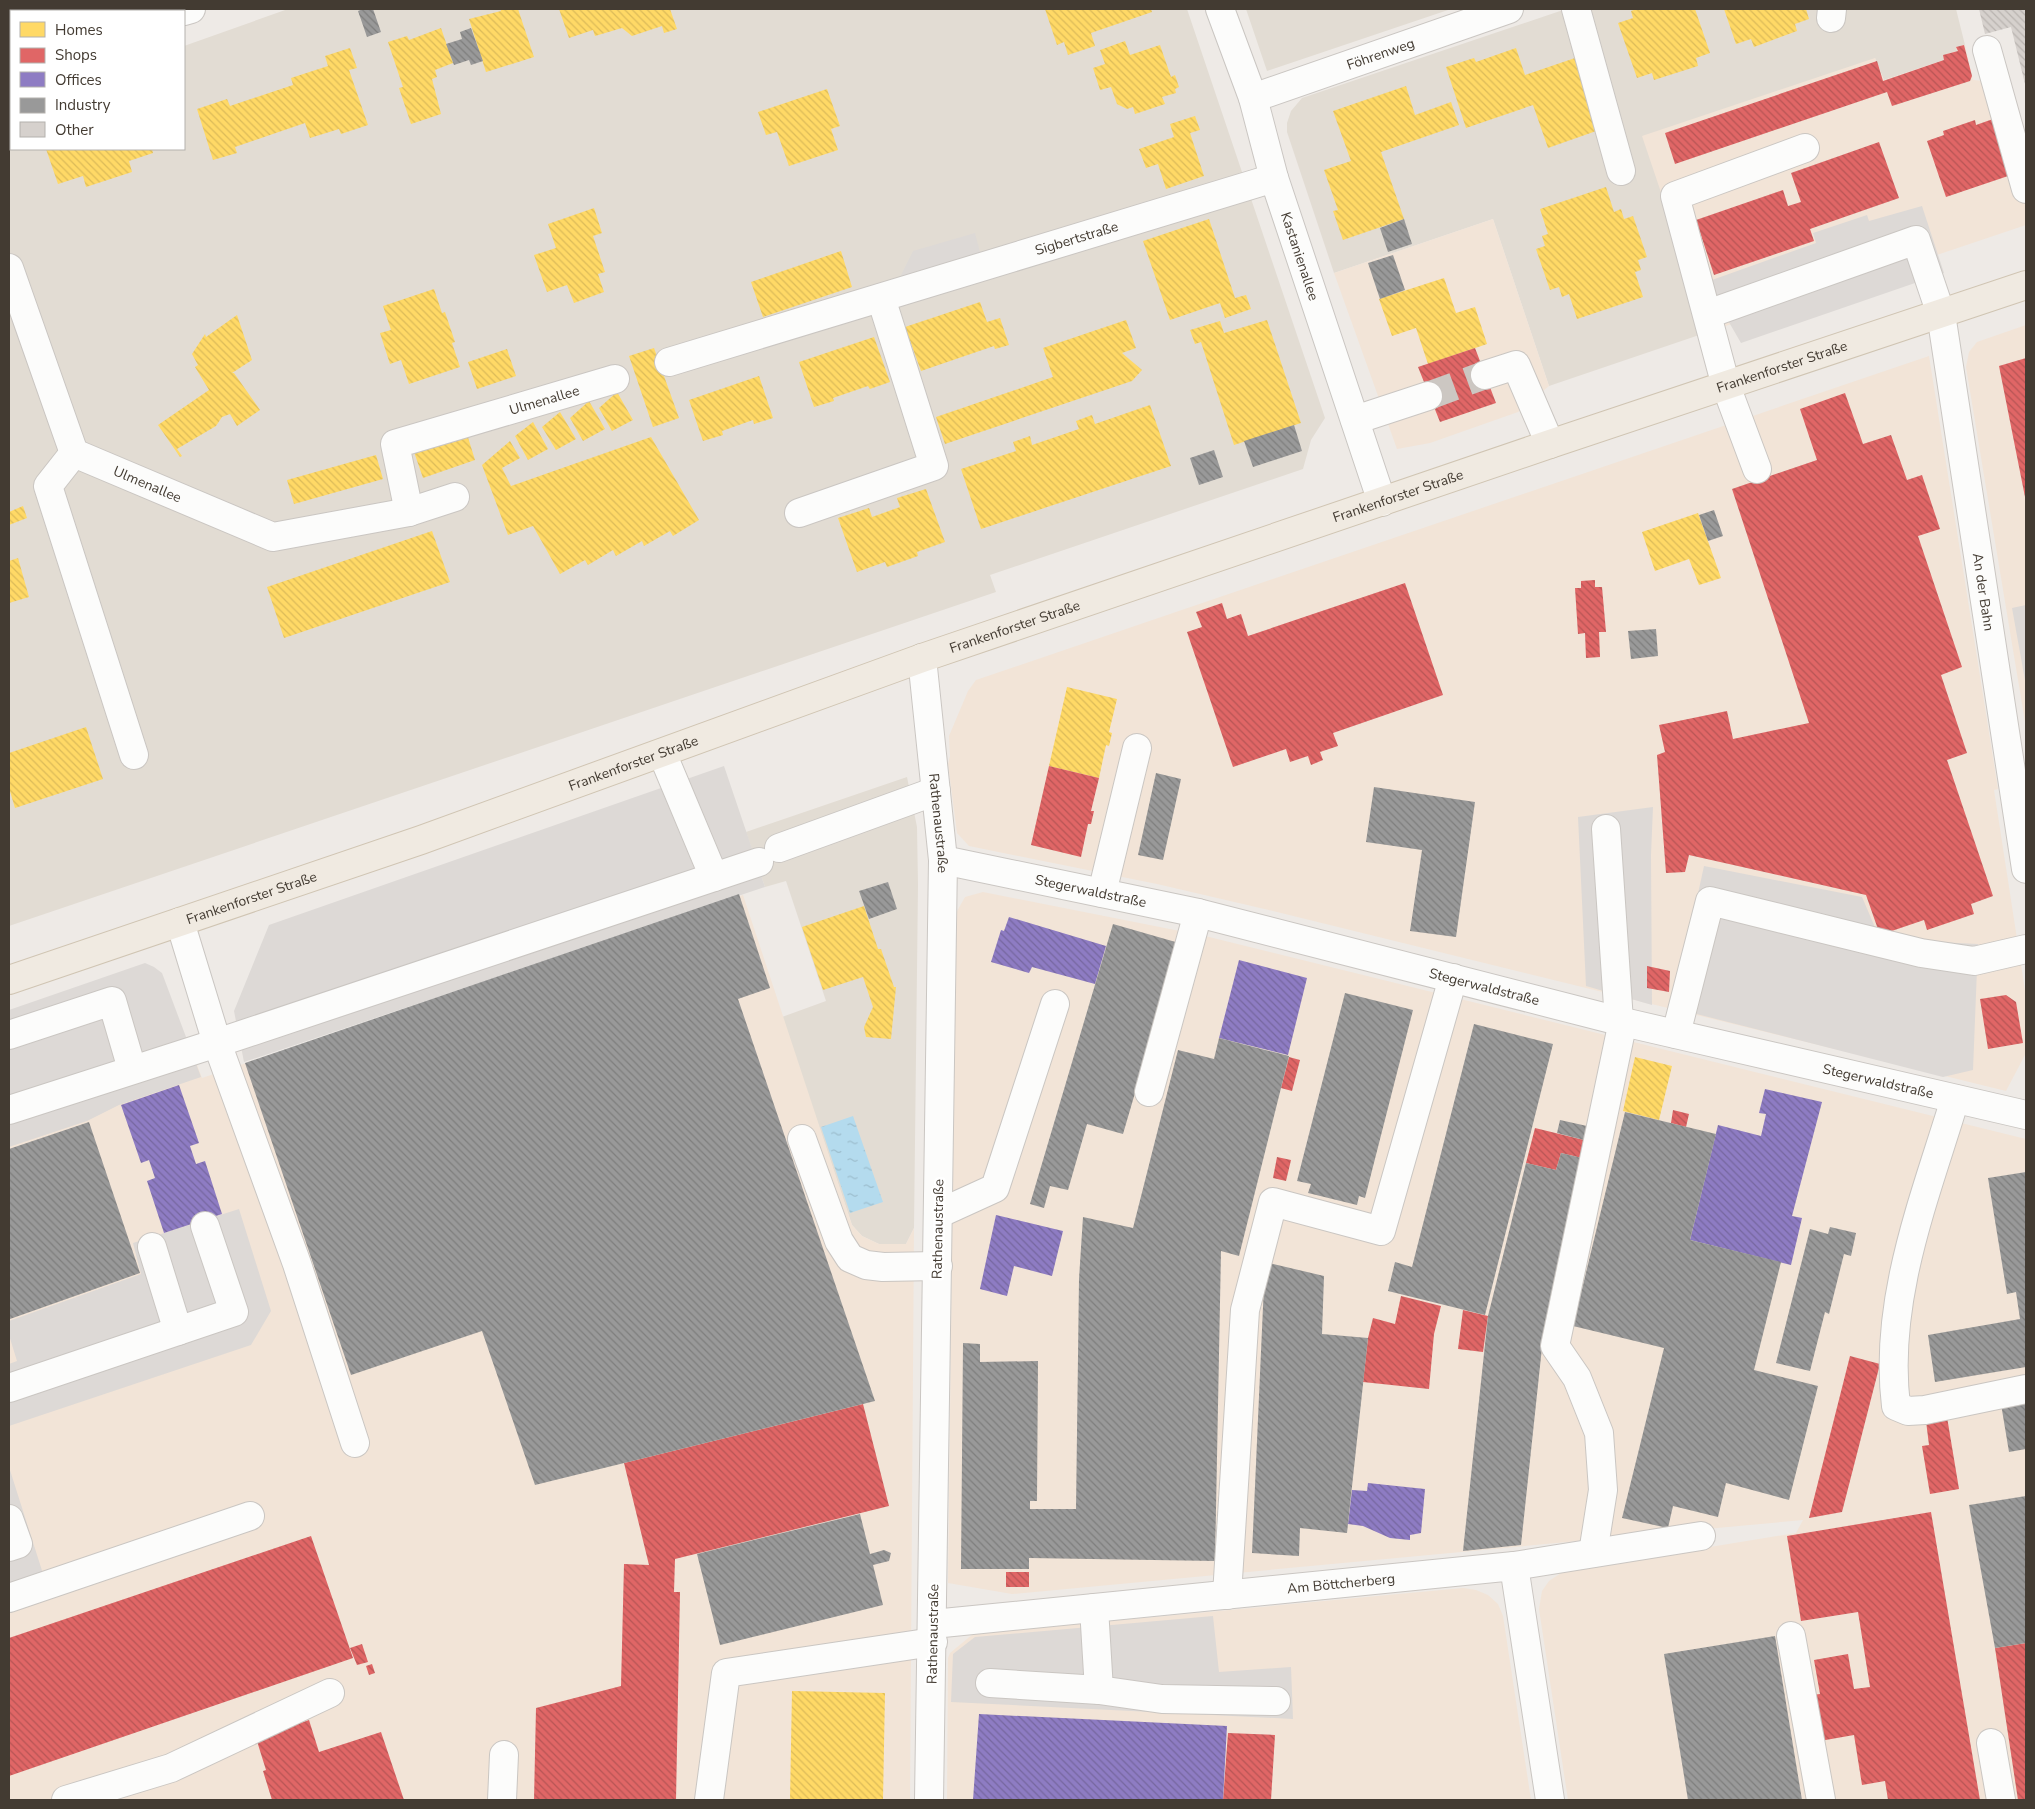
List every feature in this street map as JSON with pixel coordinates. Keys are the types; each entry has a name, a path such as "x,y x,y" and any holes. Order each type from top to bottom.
{"main road":[{"name":"Frankenforster Straße","path":"9,980 420,840 922,658 1550,444 2026,285"}],"street":[{"name":"Kastanienallee","path":"1220,9 1253,98 1274,178 1382,502"},
{"name":"Föhrenweg","path":"1253,98 1509,9"},
{"path":"1576,9 1621,171"},
{"path":"1987,50 2026,189"},
{"path":"1757,469 1726,386 1675,196 1805,148"},
{"name":"Sigbertstraße","path":"669,362 1274,178"},
{"name":"An der Bahn","path":"1708,314 1916,240 1941,314 2016,739 2026,869"},
{"path":"9,268 74,453 48,486 134,755"},
{"path":"800,513 934,466 881,298"},
{"path":"1485,375 1516,365 1550,444"},
{"name":"Ulmenallee","path":"409,512 395,444 615,379"},
{"path":"1355,420 1428,396"},
{"name":"Ulmenallee","path":"74,453 273,537 409,512 455,497"},
{"name":"Rathenaustraße","path":"922,658 942,860 933,1633 929,1800"},
{"path":"1102,893 1137,748"},
{"path":"662,753 714,877"},
{"path":"9,1110 218,1043 714,877 936,792"},
{"path":"1594,1554 1604,1490 1599,1433 1577,1378 1555,1346 1621,1021 1606,829"},
{"name":"Stegerwaldstraße","path":"942,860 1198,913 1621,1021 2026,1115"},
{"path":"1676,1034 1710,900 1920,953 1974,961 2026,949"},
{"path":"1149,1092 1198,913"},
{"path":"180,922 218,1043 297,1264 355,1443"},
{"path":"1227,1595 1245,1310 1273,1202 1380,1231 1453,978"},
{"path":"9,1035 112,1000 132,1069"},
{"path":"938,1214 995,1188 1055,1004"},
{"path":"1955,1098 1908,1252 1894,1329 1892,1371 1896,1406 1908,1411 1925,1410 2026,1389"},
{"path":"802,1139 839,1242 850,1258 866,1265 883,1267 938,1266"},
{"path":"9,1388 234,1312 205,1226"},
{"path":"152,1247 178,1331"},
{"path":"9,1598 250,1516"},
{"path":"9,1519 18,1544 9,1548"},
{"name":"Am Böttcherberg","path":"710,1800 726,1673 933,1633 1094,1608 1514,1566 1701,1536"},
{"path":"1514,1566 1550,1800"},
{"path":"1094,1608 1099,1690"},
{"path":"1791,1636 1821,1800"},
{"path":"990,1683 1099,1690 1162,1699 1276,1701"},
{"path":"66,1800 171,1768 330,1693"},
{"path":"1991,1744 2000,1800"},
{"path":"502,1800 504,1755"}],"shaded area":[{"path":"288,9 1187,9 1325,418 1311,440 1303,469 990,575 996,592 9,926 9,108 10,150 185,150 185,46"},
{"path":"1246,9 1451,9 1267,71"},
{"path":"1566,9 1956,9 1965,45 1957,47 1958,51 1944,60 1884,80 1875,58 1708,332 1549,386 1493,219 1334,273 1287,132 1287,123 1291,111 1302,98"},
{"path":"1965,45 1973,80 2005,83 2026,155 2026,225 1708,332 1642,136 1875,58 1884,80 1944,60 1943,55 1957,51 1956,47"},
{"path":"1922,206 1944,273 1741,343 1719,305 1712,280 1816,243 1813,233 1867,215 1869,221"},
{"path":"1493,219 1549,386 1518,412 1430,443 1397,449 1334,273"},
{"path":"975,233 981,256 900,277 913,251"},
{"path":"2026,325 2026,728 1966,367 1969,352 1977,342"},
{"path":"1929,356 1998,789 1994,790 2026,997 2026,1053 2006,1091 1273,911 1157,884 969,846 957,833 948,764 950,756 949,736 968,691 976,680"},
{"path":"2026,605 2026,686 2012,608"},
{"path":"724,766 765,887 244,1062 234,1011 269,925"},
{"path":"907,777 917,827 918,885 914,1228 906,1244 879,1244 862,1236 852,1225 782,1017 826,1001 786,881 765,887 746,832"},
{"path":"1653,807 1651,855 1652,1005 1586,986 1578,817"},
{"path":"1704,866 1862,897 1880,939 1978,944 1973,1070 1943,1077 1673,1008"},
{"path":"983,892 1205,936 2026,1139 2026,1800 1568,1800 1539,1609 1542,1591 1549,1581 1564,1571 1796,1533 1803,1520 1012,1594 948,1583 956,913 965,897"},
{"path":"743,895 852,1225 862,1236 879,1244 906,1244 914,1228 910,1800 9,1800 9,1129 197,1065 202,1078"},
{"path":"145,963 162,973 201,1077 119,1105 87,1121 9,1147 9,1010"},
{"path":"239,1209 271,1311 251,1345 9,1426 9,1364 17,1361 9,1335 9,1321 141,1274 133,1243"},
{"path":"9,1467 45,1580 9,1591"},
{"path":"1463,1588 1476,1590 1488,1595 1498,1604 1503,1616 1531,1800 947,1800 948,1658 950,1653 973,1634"},
{"path":"1213,1616 1219,1672 1291,1667 1293,1719 951,1702 953,1654 975,1637"}],"water":[{"path":"853,1116 883,1202 850,1213 821,1127"}],"building: Homes":[{"path":"16,9 57,9 57,10"},
{"path":"500,9 518,9 534,57 486,72 469,19 501,11"},
{"path":"559,9 670,9 677,29 664,33 662,26 632,36 622,28 595,36 593,30 569,38"},
{"path":"1045,9 1151,9 1152,12 1091,33 1095,46 1068,55 1064,42 1057,45"},
{"path":"1637,9 1695,9 1710,53 1696,58 1698,66 1654,80 1652,73 1637,78 1618,23 1633,18 1631,11"},
{"path":"1724,9 1806,9 1809,19 1795,24 1797,31 1754,47 1751,39 1736,44"},
{"path":"441,28 453,63 435,70 437,77 432,79 441,114 411,124 399,88 403,87 388,42 407,36 409,40"},
{"path":"1125,41 1130,55 1160,45 1171,77 1175,75 1179,87 1175,89 1176,93 1162,97 1165,104 1135,114 1133,107 1127,109 1117,104 1111,87 1100,90 1093,68 1105,64 1100,50"},
{"path":"350,48 357,68 349,70 368,125 341,134 339,129 310,138 305,123 235,147 237,153 213,160 197,109 227,99 230,106 293,85 291,78 328,66 325,56"},
{"path":"1516,48 1525,75 1575,58 1599,130 1548,148 1533,105 1466,128 1446,67 1474,58 1476,62"},
{"path":"1406,86 1415,115 1451,102 1459,125 1381,152 1404,219 1343,240 1333,211 1338,210 1324,170 1351,161 1333,111"},
{"path":"827,89 840,126 831,129 838,150 789,166 777,132 766,135 758,112"},
{"path":"1195,116 1200,130 1190,133 1204,176 1166,189 1158,164 1146,168 1139,149 1174,137 1170,124"},
{"path":"46,150 152,150 153,153 129,161 132,172 86,187 83,176 58,184"},
{"path":"1606,187 1614,212 1621,209 1624,219 1633,216 1647,257 1638,260 1641,270 1635,272 1643,297 1577,319 1569,294 1562,297 1559,287 1550,290 1536,249 1545,246 1542,236 1548,234 1540,209"},
{"path":"594,208 602,233 593,236 605,272 598,274 604,292 574,303 567,285 547,292 534,255 556,248 548,224"},
{"path":"1209,219 1235,298 1246,295 1251,309 1225,318 1220,303 1170,320 1143,241"},
{"path":"841,251 852,287 763,317 751,282"},
{"path":"1444,278 1456,313 1475,307 1487,344 1428,364 1416,328 1392,336 1379,299"},
{"path":"434,289 442,313 445,312 455,342 452,343 460,367 409,384 401,360 390,364 380,333 391,330 383,306"},
{"path":"980,302 987,322 1000,318 1009,345 995,349 994,346 921,371 905,327"},
{"path":"237,315 252,360 232,373 234,373 260,410 237,426 230,414 222,417 216,426 177,449 182,456 180,457 158,425 209,390 195,367 198,365 192,354 205,334 206,337"},
{"path":"1126,320 1136,348 1122,353 1142,370 1132,381 945,444 936,417 1053,377 1043,348"},
{"path":"1267,320 1301,423 1234,445 1201,342 1195,344 1190,330 1220,321 1224,333"},
{"path":"874,337 890,382 870,389 868,386 833,398 834,401 814,407 799,362"},
{"path":"654,348 679,418 653,427 629,356"},
{"path":"507,349 516,376 477,389 468,362"},
{"path":"759,376 773,418 754,424 753,420 722,431 723,435 703,441 689,400"},
{"path":"617,392 633,420 612,431 599,408"},
{"path":"589,401 605,429 583,441 570,418"},
{"path":"1150,405 1171,466 981,529 961,469 1016,451 1013,442 1030,436 1032,445 1079,429 1076,421 1092,415 1095,424"},
{"path":"560,412 576,439 556,450 542,427"},
{"path":"533,422 548,449 528,460 515,436"},
{"path":"466,431 475,460 423,478 413,449"},
{"path":"651,437 699,520 673,536 670,531 644,546 642,541 616,556 613,550 588,565 585,560 560,574 533,526 508,535 482,465 510,441 520,458 502,468 511,486"},
{"path":"376,455 383,479 294,504 287,480"},
{"path":"926,489 945,542 917,552 918,556 887,567 885,562 857,572 838,518 869,508 872,517 900,507 897,498"},
{"path":"23,506 27,518 9,525 9,512"},
{"path":"1698,513 1721,578 1699,585 1689,559 1655,571 1642,532"},
{"path":"432,531 450,582 284,638 267,587"},
{"path":"18,558 29,597 9,603 9,561"},
{"path":"1067,687 1117,699 1109,732 1112,733 1109,746 1106,745 1099,778 1049,766"},
{"path":"86,727 103,779 15,808 9,788 9,753"},
{"path":"864,906 878,949 881,949 894,987 896,987 891,1039 866,1037 864,1027 873,1007 863,977 823,990 802,927"},
{"path":"1635,1057 1672,1066 1659,1120 1623,1111"},
{"path":"792,1691 885,1693 883,1800 790,1800"}],"building: Shops":[{"path":"1964,45 1972,76 1970,81 1892,106 1887,92 1675,164 1665,133 1877,61 1883,81 1944,60 1943,55 1958,51 1956,47"},
{"path":"1993,119 2011,175 1946,197 1927,141 1944,135 1943,131 1975,120 1976,125"},
{"path":"1879,142 1899,198 1810,229 1814,241 1714,275 1696,220 1783,190 1788,206 1801,202 1791,173"},
{"path":"1475,348 1496,403 1440,422 1418,367"},
{"path":"2026,358 2026,497 2025,497 1999,366"},
{"path":"1845,393 1863,444 1891,435 1907,480 1922,475 1940,529 1918,536 1962,667 1941,675 1967,753 1947,760 1993,896 1971,904 1974,914 1927,930 1924,920 1880,935 1866,895 1689,855 1685,872 1666,873 1657,755 1665,752 1659,725 1727,711 1733,739 1809,723 1732,489 1817,460 1800,409"},
{"path":"1595,580 1595,587 1602,587 1606,632 1599,632 1600,657 1586,658 1585,633 1578,634 1575,588 1581,588 1581,581"},
{"path":"1405,583 1443,695 1333,733 1338,746 1320,752 1323,760 1311,765 1308,756 1290,762 1286,749 1233,767 1187,632 1202,627 1196,612 1222,603 1227,619 1241,614 1248,636"},
{"path":"1049,766 1099,778 1091,811 1094,811 1091,824 1088,824 1081,857 1031,845"},
{"path":"1647,966 1670,971 1669,992 1647,988"},
{"path":"2006,995 2016,1002 2023,1043 1988,1049 1980,999"},
{"path":"1289,1057 1300,1060 1292,1091 1281,1088"},
{"path":"1673,1110 1689,1114 1686,1127 1671,1123"},
{"path":"1535,1128 1591,1141 1582,1158 1561,1153 1556,1170 1526,1163"},
{"path":"1277,1157 1291,1160 1286,1181 1273,1178"},
{"path":"1401,1296 1441,1306 1434,1334 1429,1389 1363,1382 1368,1338 1373,1318 1395,1324"},
{"path":"1463,1310 1488,1316 1483,1352 1458,1349"},
{"path":"1850,1356 1880,1364 1842,1512 1809,1518"},
{"path":"863,1404 889,1506 675,1559 674,1592 680,1592 676,1800 534,1800 536,1708 621,1686 624,1564 649,1565 624,1463"},
{"path":"1947,1417 1959,1489 1930,1494 1922,1446 1929,1445 1926,1421"},
{"path":"1931,1512 1980,1800 1888,1800 1885,1781 1862,1785 1854,1735 1820,1741 1812,1695 1820,1694 1814,1660 1848,1654 1854,1689 1870,1687 1858,1612 1801,1621 1787,1536"},
{"path":"311,1536 353,1658 9,1776 9,1638"},
{"path":"1006,1572 1029,1572 1029,1587 1006,1587"},
{"path":"2026,1643 2026,1800 2018,1800 1995,1648"},
{"path":"362,1644 368,1662 357,1665 350,1648"},
{"path":"372,1664 375,1673 369,1675 366,1666"},
{"path":"309,1720 319,1752 381,1732 404,1800 272,1800 263,1771 266,1770 256,1738"},
{"path":"1228,1733 1275,1735 1271,1800 1223,1800"}],"building: Offices":[{"path":"1009,917 1106,946 1095,984 1032,967 1029,973 991,962 1001,930 1004,931"},
{"path":"1239,960 1307,978 1288,1055 1219,1038"},
{"path":"179,1085 199,1143 190,1146 196,1164 205,1161 222,1214 164,1233 147,1181 155,1178 149,1160 141,1163 121,1105"},
{"path":"1765,1089 1822,1102 1792,1216 1802,1218 1791,1265 1690,1240 1718,1125 1761,1136 1766,1114 1759,1113"},
{"path":"996,1215 1063,1231 1052,1276 1014,1266 1007,1296 980,1289"},
{"path":"1368,1483 1425,1489 1421,1533 1410,1535 1410,1540 1390,1538 1363,1526 1348,1524 1352,1490 1367,1491"},
{"path":"979,1714 1227,1726 1223,1800 973,1800"}],"building: Industry":[{"path":"373,9 381,32 367,37 358,11"},
{"path":"471,28 483,61 471,65 469,60 454,65 446,44 462,39 460,32"},
{"path":"1404,219 1412,244 1388,252 1380,228"},
{"path":"1393,255 1405,290 1380,299 1368,263"},
{"path":"1294,425 1302,451 1253,467 1244,441"},
{"path":"1214,450 1223,477 1199,485 1190,458"},
{"path":"1714,510 1723,536 1708,541 1699,515"},
{"path":"1656,629 1658,656 1631,659 1628,631"},
{"path":"1156,773 1181,779 1163,860 1138,855"},
{"path":"1374,787 1475,802 1456,937 1410,931 1422,850 1366,842"},
{"path":"888,882 897,909 869,919 859,891"},
{"path":"739,894 770,988 738,999 875,1401 535,1485 482,1331 351,1375 245,1063"},
{"path":"1113,924 1179,943 1123,1134 1087,1124 1068,1190 1050,1186 1044,1208 1030,1204"},
{"path":"1345,993 1413,1010 1365,1198 1359,1196 1357,1205 1308,1193 1311,1184 1297,1181"},
{"path":"1474,1024 1553,1044 1485,1315 1388,1291 1395,1262 1412,1267"},
{"path":"1219,1038 1289,1056 1239,1256 1221,1251 1215,1561 1029,1558 1029,1569 961,1569 963,1343 980,1344 980,1362 1038,1361 1037,1501 1030,1501 1030,1509 1076,1509 1079,1279 1083,1217 1133,1228 1178,1050 1214,1059"},
{"path":"1625,1112 1716,1134 1690,1240 1781,1262 1754,1370 1818,1386 1789,1500 1726,1483 1718,1517 1673,1506 1668,1528 1622,1518 1664,1348 1573,1326"},
{"path":"1560,1120 1587,1126 1584,1140 1557,1133"},
{"path":"89,1122 140,1273 10,1319 9,1149"},
{"path":"1561,1153 1582,1158 1543,1338 1521,1545 1463,1551 1488,1316 1526,1163 1556,1170"},
{"path":"2026,1172 2026,1367 1935,1382 1928,1335 2020,1319 2016,1292 2007,1294 1988,1178"},
{"path":"1830,1227 1856,1233 1851,1256 1844,1254 1829,1314 1825,1312 1810,1371 1776,1363 1810,1229 1828,1234"},
{"path":"1265,1262 1324,1276 1322,1334 1368,1338 1347,1533 1300,1528 1299,1556 1252,1553"},
{"path":"2026,1400 2026,1449 2009,1452 2001,1404"},
{"path":"2026,1496 2026,1643 1995,1648 1969,1505"},
{"path":"860,1514 870,1554 884,1550 891,1553 889,1561 873,1565 883,1605 720,1645 697,1554"},
{"path":"1775,1636 1802,1800 1688,1800 1664,1654"}],"building: Other":[{"path":"1979,9 2026,9 2026,88 2011,27 1985,34"}],"tunnel":[{"path":"1428,396 1485,375"}]}
